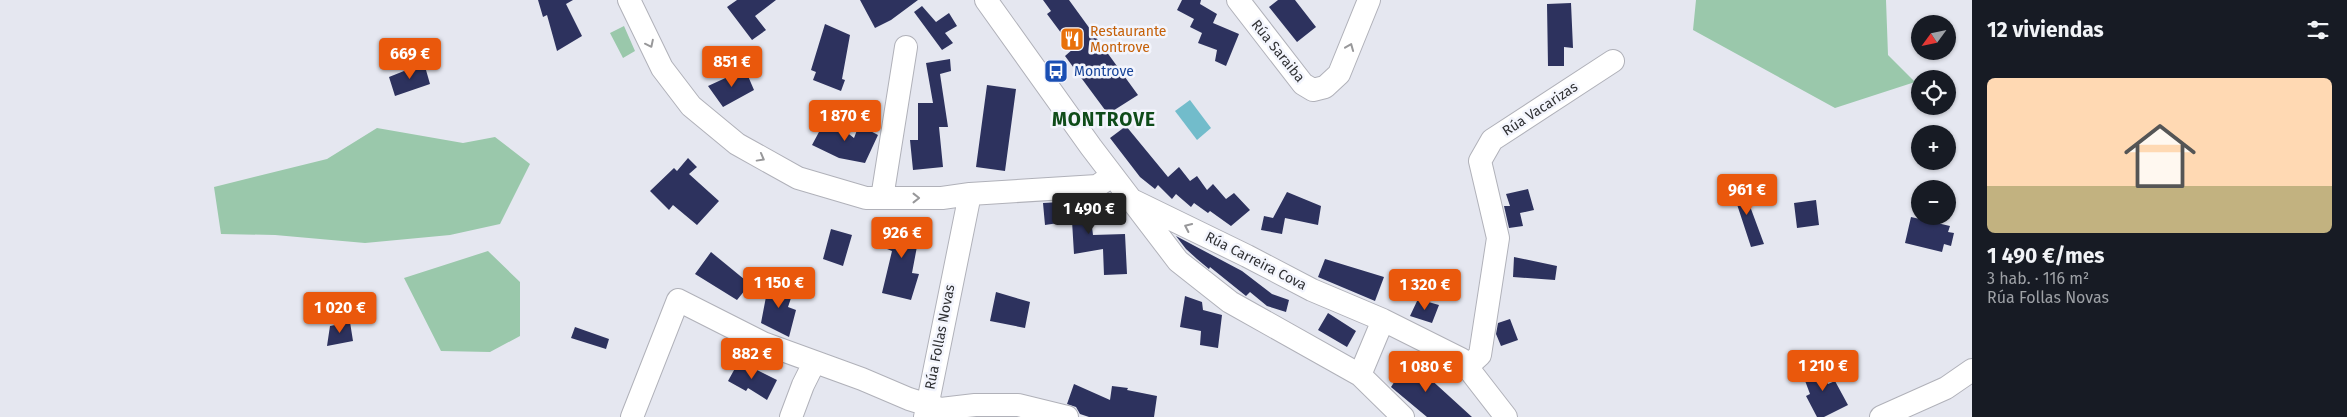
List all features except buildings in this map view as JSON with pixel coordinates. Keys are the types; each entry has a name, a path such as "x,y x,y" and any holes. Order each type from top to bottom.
{"street":[{"path":"629,0 662,68 691,106 737,144 798,178 866,198 942,198 970,194 1097,186 1112,176"},
{"path":"986,0 1112,176 1178,261 1230,302 1360,375 1403,417"},
{"name":"Rúa Saraiba","path":"1238,0 1303,84 1313,90 1325,87 1339,74 1369,0"},
{"path":"882,198 906,47"},
{"name":"Rúa Vacarizas","path":"1466,366 1480,355 1498,238 1480,161 1492,140 1613,61"},
{"name":"Rúa Follas Novas","path":"926,410 970,194"},
{"name":"Rúa Carreira Cova","path":"1130,199 1312,290 1383,320 1461,359 1506,417"},
{"path":"632,417 678,300 764,343 814,363 862,379 909,399 926,410 975,405 1018,405 1067,417"},
{"path":"1360,375 1383,320"},
{"path":"791,417 802,384 814,363"},
{"path":"1881,417 1946,388 1972,370"}],"green space":[{"path":"1696,0 1886,0 1888,55 1911,78 1911,83 1835,108 1693,30"},
{"path":"624,26 635,51 623,58 610,33"},
{"path":"377,128 463,143 495,137 530,164 500,224 450,235 365,243 275,235 221,234 214,187 327,159"},
{"path":"488,251 520,282 520,336 490,352 441,351 404,278"}],"water":[{"path":"1190,100 1211,128 1197,140 1175,111"}],"place":[{"name":"Restaurante Montrove","path":"1072,39"},
{"name":"Montrove","path":"1056,71"}],"district":[{"name":"MONTROVE","path":"1104,119"}]}
